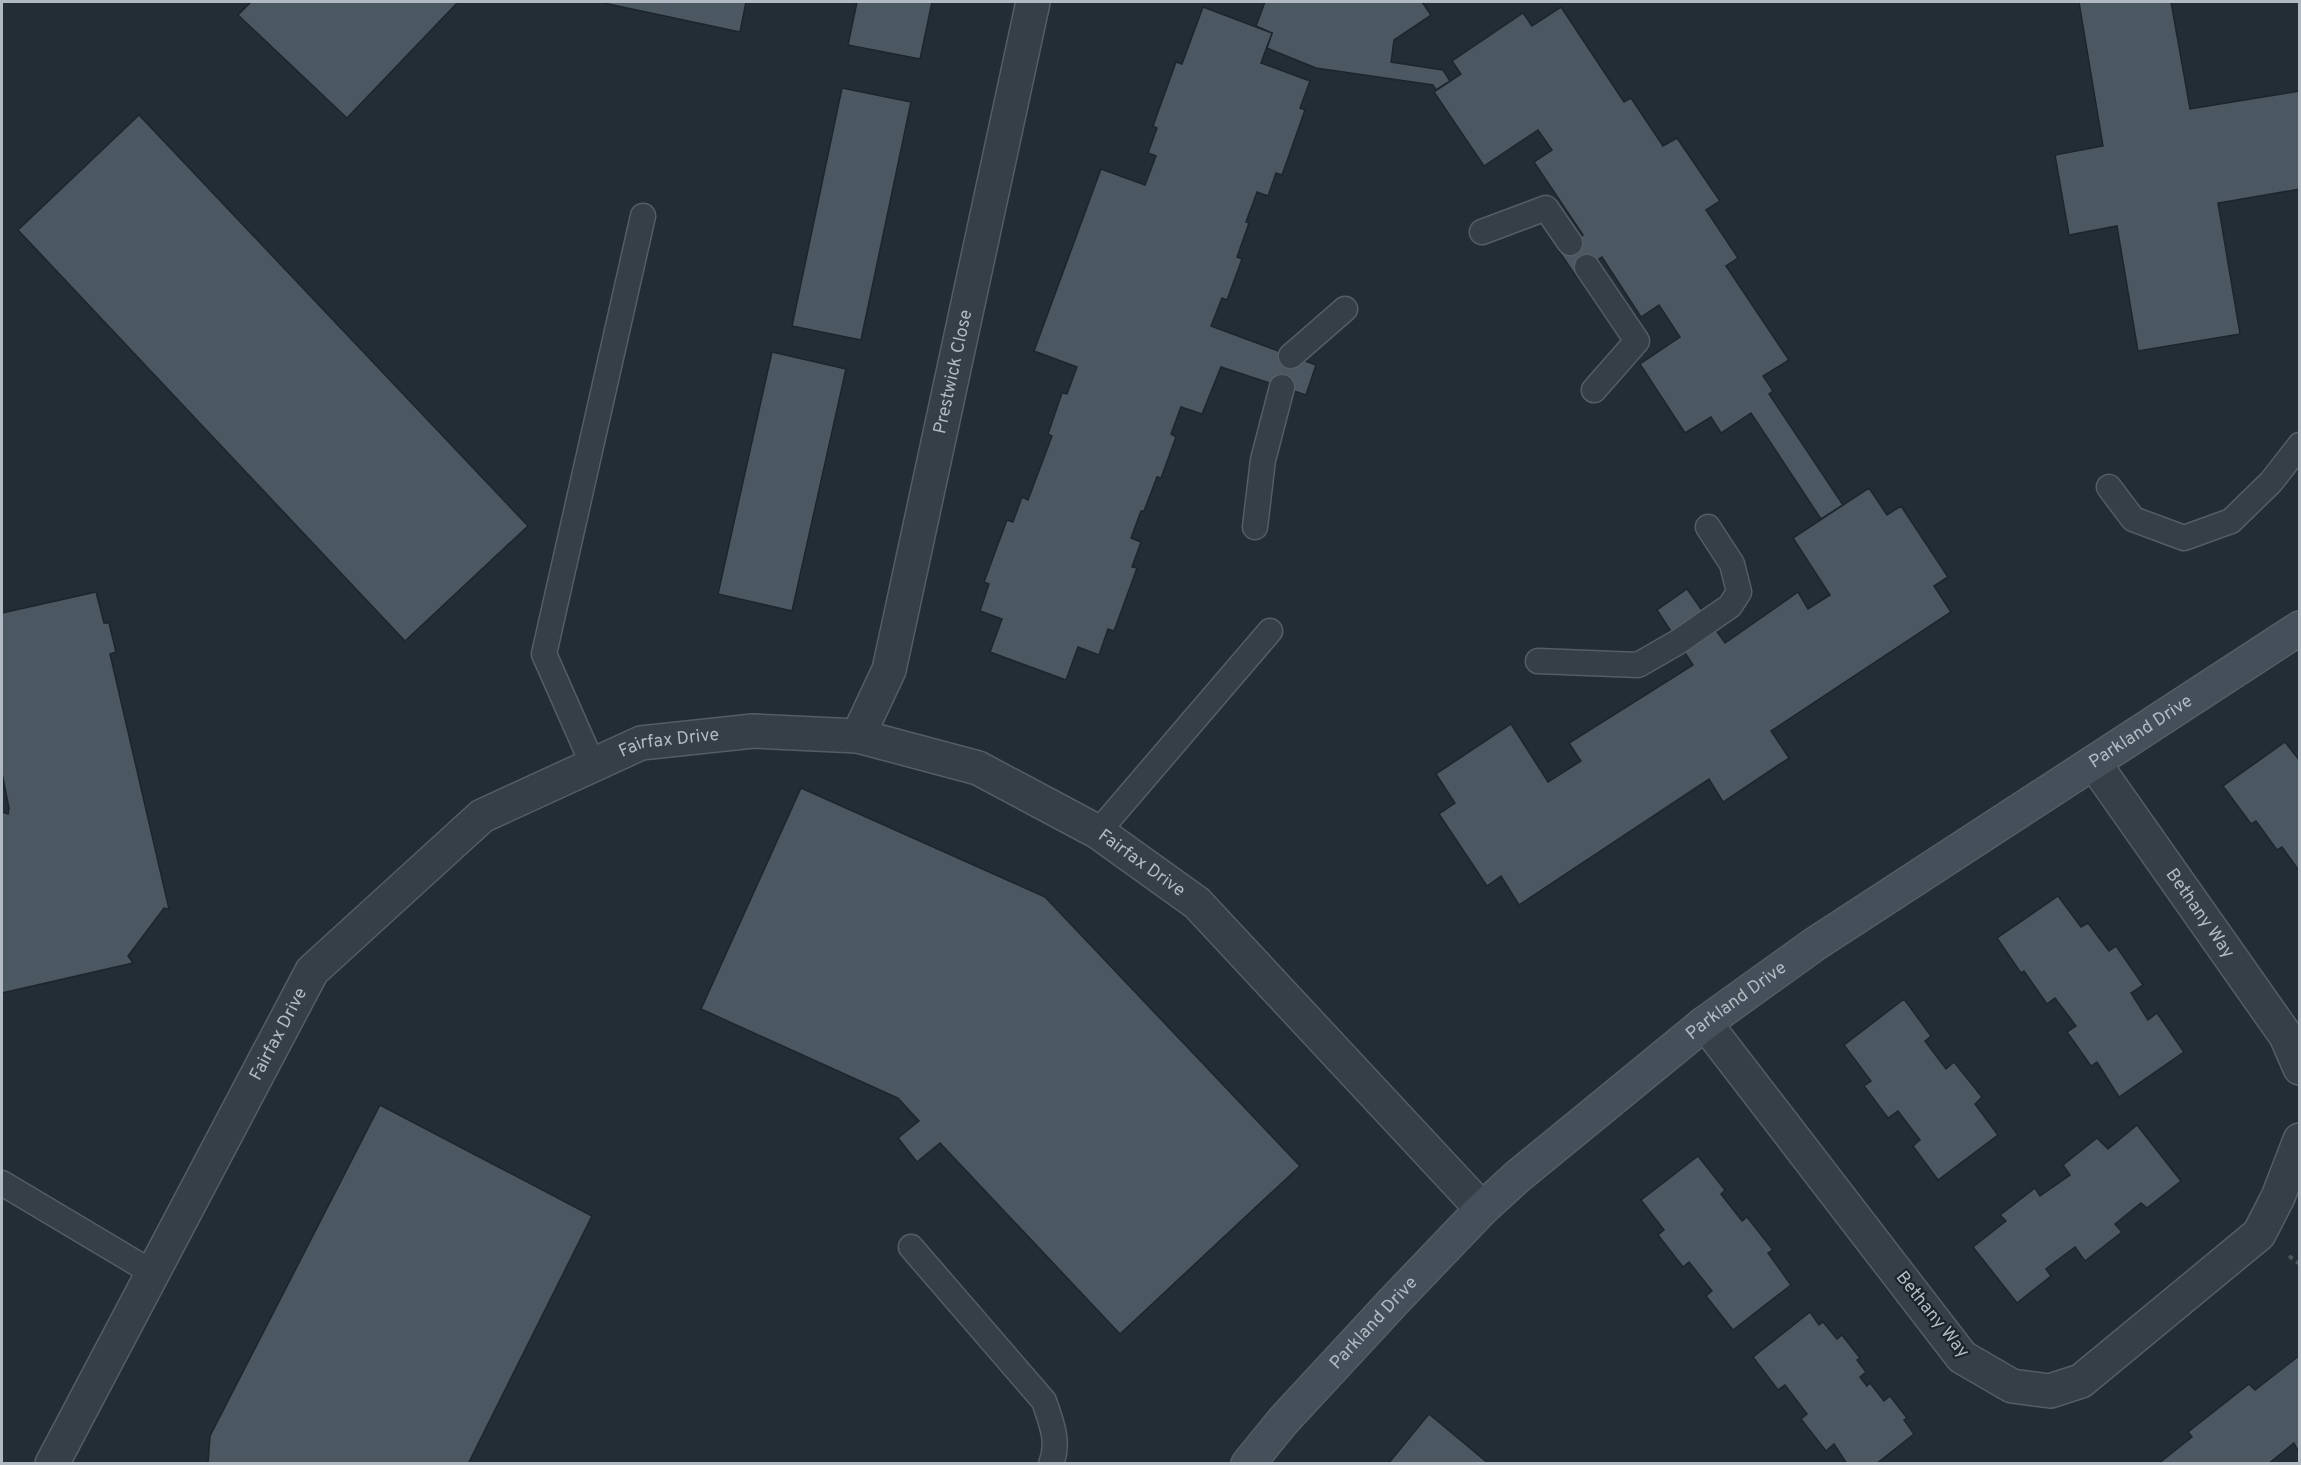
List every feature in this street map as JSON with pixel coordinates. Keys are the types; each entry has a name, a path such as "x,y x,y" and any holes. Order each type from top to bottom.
{"street":[{"name":"Prestwick Close","path":"858,736 890,669 1033,2"},
{"name":"Parkland Drive","path":"1248,1464 1306,1395 1482,1209 1517,1177 1705,1023 1815,944 2300,628"},
{"name":"Fairfax Drive","path":"52,1464 312,971 482,816 641,743 753,731 858,736 978,768 1098,832 1197,903 1482,1209"},
{"name":"Bethany Way","path":"2094,764 2286,1036 2300,1068"},
{"name":"Bethany Way","path":"1705,1023 1962,1357 2012,1386 2050,1391 2081,1381 2259,1234 2278,1197 2300,1140"}],"lane":[{"path":"1482,232 1546,208 1570,243"},
{"path":"593,765 544,654 643,216"},
{"path":"1587,267 1637,341 1594,390"},
{"path":"1291,356 1345,309"},
{"path":"1255,527 1263,460 1282,387"},
{"path":"2109,487 2133,519 2184,538 2230,521 2271,482 2300,445"},
{"path":"1538,661 1638,665 1730,606 1738,592 1732,564 1708,527"},
{"path":"1098,832 1270,631"},
{"path":"2,1183 153,1273"},
{"path":"911,1247 1044,1401 1055,1431 1054,1457 1051,1464"}],"building":[{"path":"251,2 458,2 347,118 238,15"},
{"path":"599,2 746,2 740,32"},
{"path":"857,2 932,2 920,59 848,45"},
{"path":"1265,2 1422,2 1431,15 1394,40 1391,62 1443,70 1450,81 1436,90 1433,85 1316,68 1267,48 1272,33 1256,26"},
{"path":"2079,2 2171,2 2190,109 2300,91 2300,189 2218,203 2240,334 2138,351 2117,226 2069,235 2055,155 2103,146"},
{"path":"1203,7 1272,33 1261,63 1310,81 1300,108 1305,110 1282,175 1276,173 1268,196 1257,192 1237,257 1242,259 1227,300 1222,298 1211,326 1316,365 1306,395 1221,367 1202,414 1181,407 1171,434 1176,437 1161,478 1157,477 1131,538 1141,542 1132,567 1137,568 1114,631 1108,629 1099,655 1078,647 1066,680 990,652 1002,619 980,611 989,584 984,582 1007,520 1013,522 1022,497 1028,500 1052,436 1048,434 1062,393 1067,394 1077,367 1034,351 1101,169 1145,185 1156,156 1148,153 1157,128 1153,126 1176,62 1182,64"},
{"path":"1561,7 1624,102 1631,98 1663,146 1677,138 1720,201 1706,210 1738,258 1726,266 1789,360 1763,376 1773,391 1769,394 1843,505 1821,519 1751,413 1721,433 1711,417 1685,433 1640,364 1680,337 1659,305 1641,317 1602,257 1575,275 1559,251 1583,235 1534,162 1552,150 1538,130 1484,166 1434,92 1461,74 1452,61 1523,13 1532,26"},
{"path":"842,88 911,102 861,340 792,326"},
{"path":"139,115 528,526 405,641 18,230"},
{"path":"772,352 846,369 792,611 718,594"},
{"path":"1869,488 1887,515 1901,506 1948,577 1934,586 1951,612 1771,731 1789,758 1723,802 1709,779 1519,905 1501,876 1487,886 1439,814 1455,803 1436,774 1511,724 1548,782 1581,761 1569,743 1693,665 1657,610 1687,589 1725,643 1798,592 1808,609 1830,595 1793,538"},
{"path":"96,592 104,623 109,623 116,652 110,654 169,909 164,908 128,956 133,963 2,993 2,812 8,814 9,808 2,773 2,613"},
{"path":"2285,742 2300,761 2300,872 2282,847 2277,850 2256,821 2251,824 2223,786"},
{"path":"801,788 1045,897 1300,1166 1120,1334 940,1143 917,1162 898,1138 919,1121 898,1098 701,1009"},
{"path":"2058,896 2081,927 2088,923 2109,951 2116,946 2143,985 2131,993 2148,1020 2157,1013 2184,1052 2119,1097 2097,1062 2091,1066 2067,1032 2076,1026 2055,998 2047,1004 2024,971 2021,973 1997,938"},
{"path":"1904,999 1931,1036 1925,1041 1946,1069 1954,1062 1982,1097 1975,1104 1998,1135 1938,1180 1913,1146 1920,1140 1898,1111 1888,1118 1864,1086 1871,1081 1844,1045"},
{"path":"380,1105 592,1216 468,1464 208,1464 210,1436"},
{"path":"2137,1125 2181,1181 2147,1208 2141,1203 2115,1224 2122,1232 2085,1261 2075,1247 2046,1269 2051,1276 2017,1303 1973,1247 2006,1221 2000,1215 2035,1188 2040,1196 2070,1175 2063,1165 2097,1138 2108,1149"},
{"path":"1698,1156 1725,1190 1721,1194 1742,1221 1747,1217 1773,1250 1768,1253 1791,1285 1733,1330 1706,1296 1712,1291 1689,1262 1683,1267 1658,1235 1664,1230 1641,1200"},
{"path":"1810,1312 1819,1325 1823,1322 1837,1339 1842,1335 1860,1358 1857,1360 1866,1372 1860,1377 1867,1386 1870,1383 1884,1401 1890,1396 1907,1418 1904,1420 1914,1434 1876,1464 1847,1464 1834,1444 1826,1451 1801,1419 1807,1414 1785,1385 1778,1390 1753,1357"},
{"path":"2300,1355 2300,1447 2297,1449 2294,1443 2268,1464 2158,1464 2192,1437 2188,1432 2249,1384 2255,1390"},
{"path":"1429,1414 1489,1464 1388,1464"}]}
